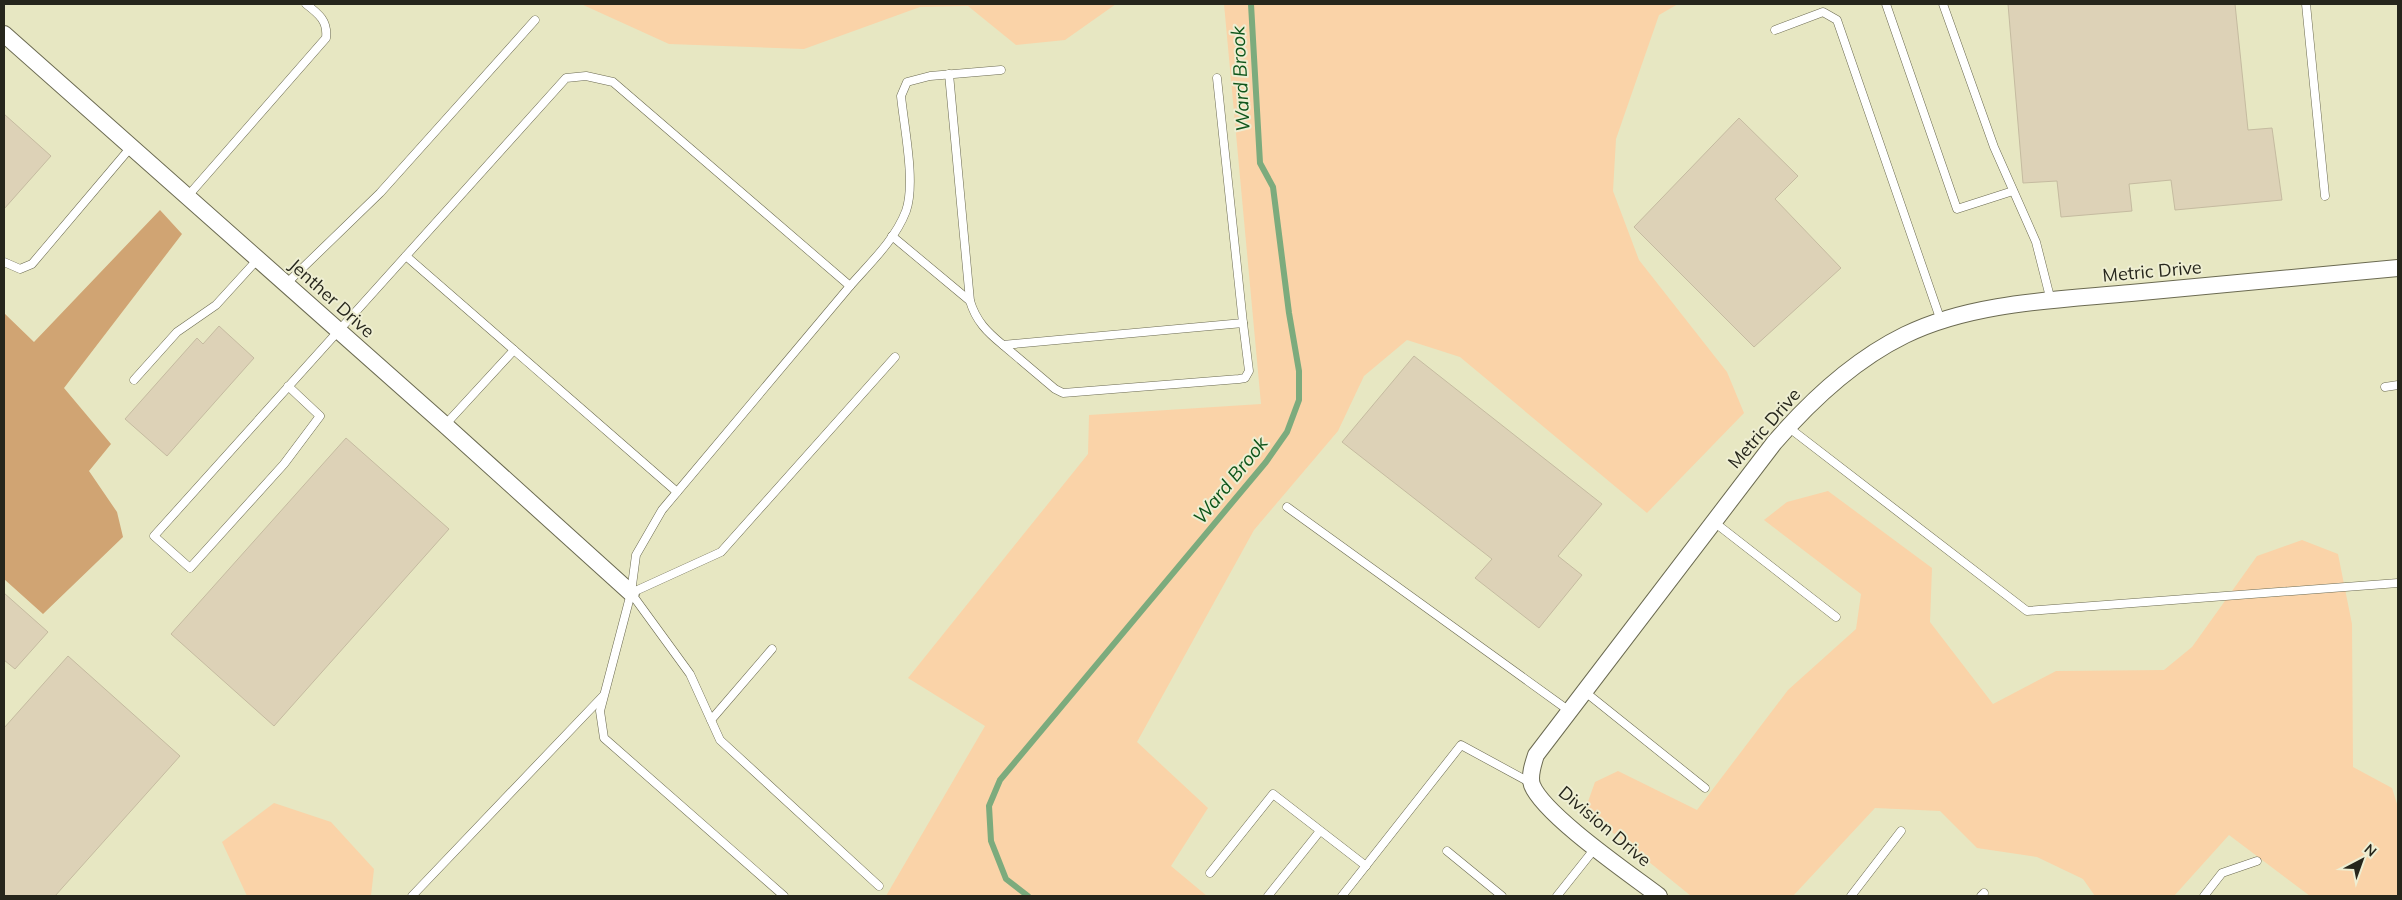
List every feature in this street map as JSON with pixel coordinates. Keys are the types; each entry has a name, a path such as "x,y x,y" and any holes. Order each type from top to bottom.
{"street":[{"name":"Jenther Drive","path":"4,34 445,425 631,593"},
{"name":"Metric Drive","path":"1531,782 1536,755 1568,710 1802,410 1854,366 1905,335 1962,315 2051,301 2398,268"},
{"name":"Division Drive","path":"1531,782 1538,797 1596,847 1658,896"}],"lane":[{"path":"187,197 326,38 327,27 322,17 306,4"},
{"path":"1886,4 1957,209 2014,191"},
{"path":"1943,4 1994,147 2036,242 2051,301"},
{"path":"2306,4 2325,196"},
{"path":"1775,30 1823,12 1836,20 1941,321"},
{"path":"286,284 380,193 535,20"},
{"path":"784,896 604,738 600,711 631,593 636,556 662,510 892,236 906,211 911,190 901,96 906,82 930,76 1001,70"},
{"path":"950,74 970,301 975,316 985,330 1054,389 1063,393 1239,379 1245,378 1249,371 1217,78"},
{"path":"288,386 320,416 284,464 190,568 154,536 288,386 566,78 586,76 613,82 850,286"},
{"path":"4,262 20,269 32,264 131,147"},
{"path":"892,236 970,301"},
{"path":"406,256 678,492"},
{"path":"134,380 177,332 216,305 258,259"},
{"path":"1003,345 1243,322"},
{"path":"445,425 514,350"},
{"path":"631,593 721,552 895,357"},
{"path":"2385,387 2398,385"},
{"path":"1788,427 2027,611 2398,583"},
{"path":"1287,507 1568,710"},
{"path":"1714,522 1836,617"},
{"path":"631,593 690,674 720,740 879,886"},
{"path":"711,720 772,649"},
{"path":"1583,690 1706,788"},
{"path":"412,896 604,695"},
{"path":"1342,896 1461,745 1531,782"},
{"path":"1210,873 1273,794 1366,866"},
{"path":"1268,896 1320,831"},
{"path":"1851,896 1901,832"},
{"path":"1557,896 1596,847"},
{"path":"1447,851 1502,896"},
{"path":"2204,896 2222,873 2257,861"}],"shaded area":[{"path":"4,4 2398,4 2398,896 4,896"},
{"path":"581,4 1116,4 1065,40 1016,45 968,6 920,7 804,49 669,44"},
{"path":"1224,4 1678,4 1659,15 1616,139 1613,191 1639,260 1727,372 1744,413 1647,513 1460,357 1407,340 1364,376 1338,431 1254,530 1137,742 1208,808 1171,866 1207,896 886,896 985,726 908,678 1088,454 1089,415 1261,404"},
{"path":"160,210 182,234 64,388 111,444 89,471 117,512 123,537 43,614 4,579 4,313 34,342"},
{"path":"1828,491 1932,568 1930,622 1993,704 2056,671 2164,670 2192,647 2257,556 2302,540 2338,554 2352,624 2353,767 2392,788 2398,807 2398,896 2310,896 2229,835 2174,896 2095,896 2083,879 2037,857 1977,848 1940,811 1875,808 1793,896 1691,896 1585,810 1595,782 1618,771 1697,810 1788,690 1856,629 1861,594 1764,520 1787,502"},
{"path":"274,803 331,822 374,869 371,896 247,896 222,842"}],"building":[{"path":"2008,4 2235,4 2248,130 2272,128 2282,200 2175,210 2171,180 2129,184 2132,211 2061,217 2057,181 2023,183"},
{"path":"4,114 51,156 4,209"},
{"path":"1739,118 1798,176 1775,199 1841,268 1754,347 1634,227"},
{"path":"219,326 254,358 167,456 125,419 197,338 203,344"},
{"path":"1414,356 1602,504 1558,556 1582,575 1539,628 1475,578 1492,559 1342,442"},
{"path":"346,438 449,529 274,726 171,634"},
{"path":"4,593 48,632 15,669 4,660"},
{"path":"68,656 180,756 55,896 4,896 4,728"}],"waterway":[{"name":"Ward Brook","path":"1028,896 1006,879 991,841 989,806 1000,780 1266,462 1287,432 1299,400 1299,371 1289,313 1273,187 1260,163 1251,4"}]}
